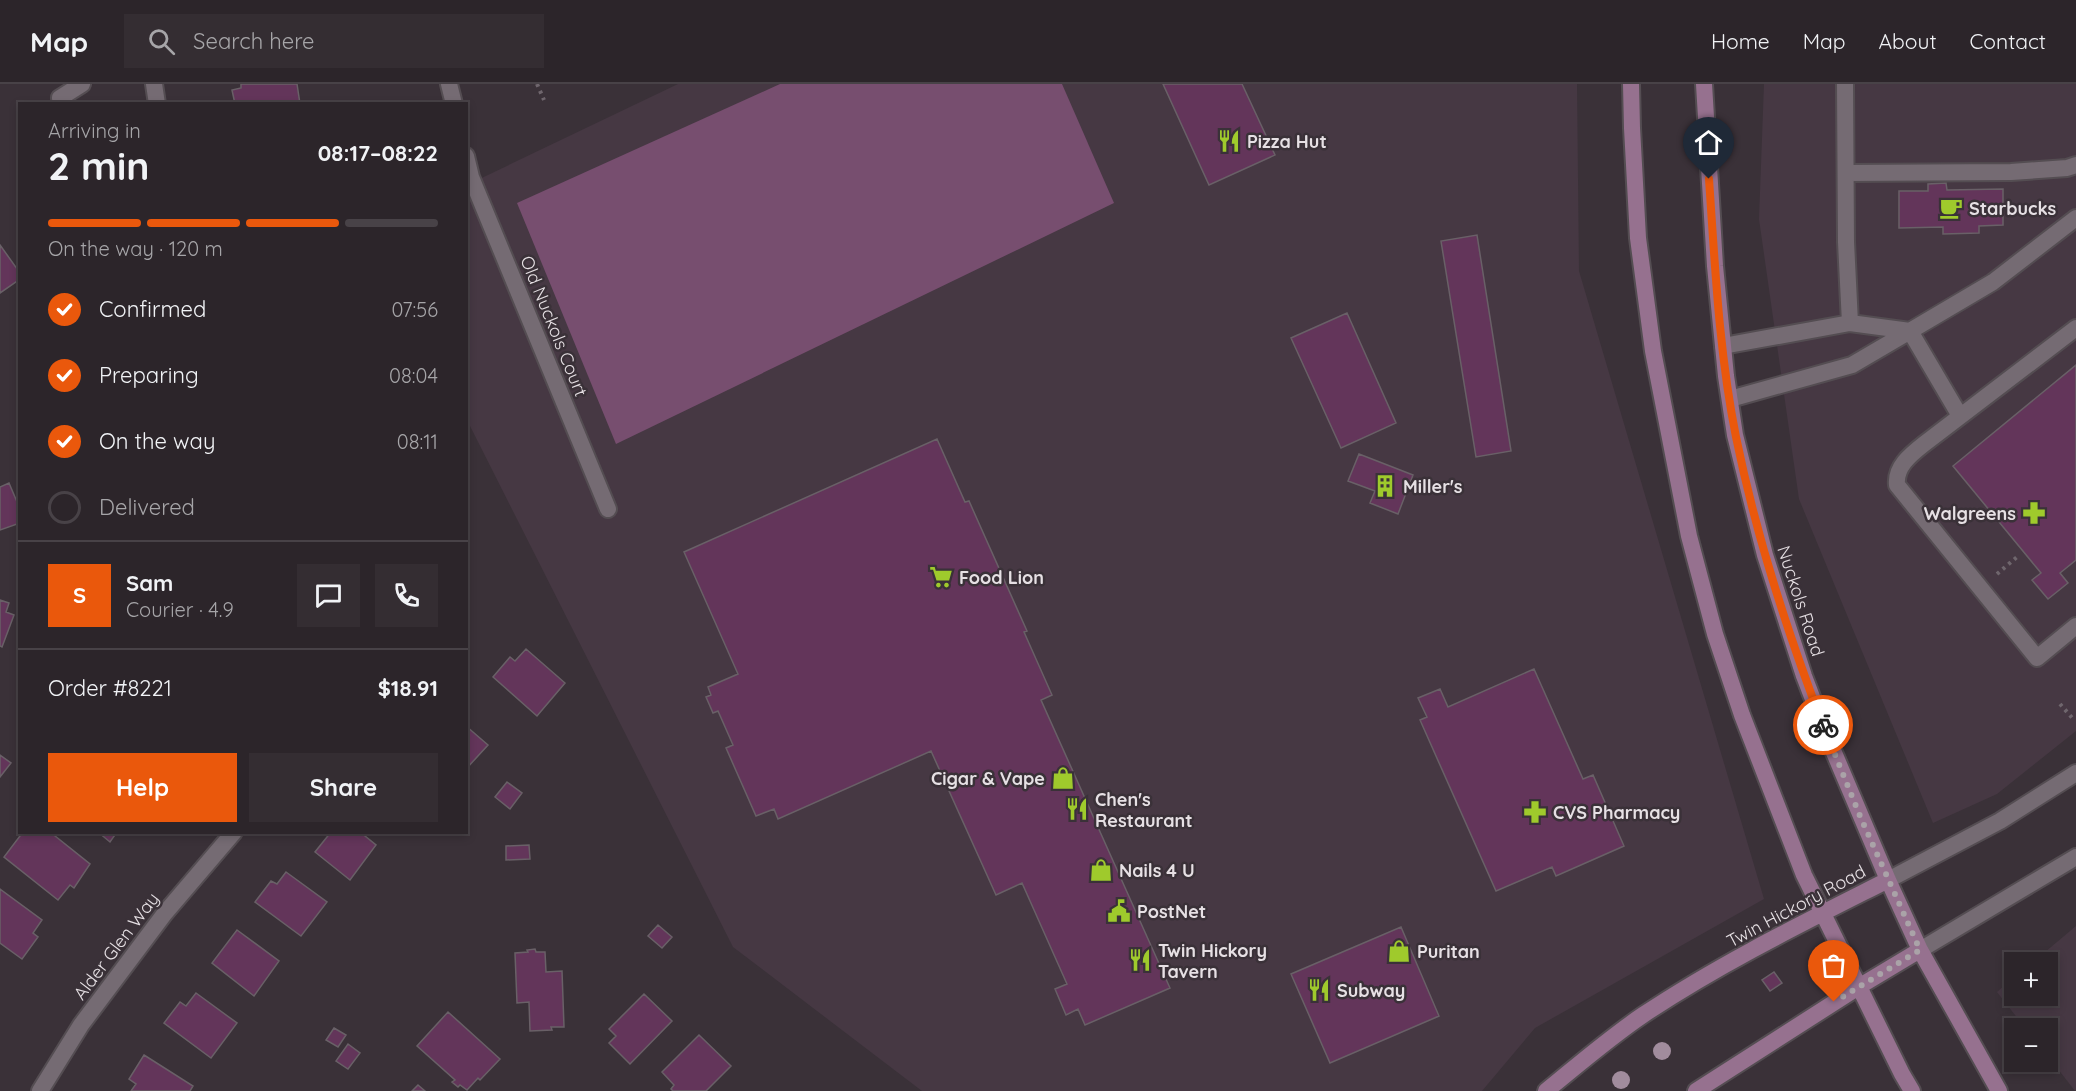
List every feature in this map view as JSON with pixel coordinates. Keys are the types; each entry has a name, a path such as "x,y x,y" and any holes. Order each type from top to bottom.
{"main road":[{"path":"1631,84 1638,238 1653,351 1689,536 1715,634 1742,715 1804,876 1912,1091"},
{"name":"Nuckols Road","path":"1704,84 1714,254 1723,346 1735,435 1765,555 1827,736 1888,880 1920,950 1999,1091"},
{"name":"Twin Hickory Road","path":"1546,1091 1594,1051 1644,1015 1752,949 1888,880"},
{"path":"1696,1091 1920,950"}],"street":[{"path":"60,102 60,98 82,84"},
{"path":"154,84 157,102"},
{"path":"449,84 454,102"},
{"path":"1845,84 1846,242 1850,322"},
{"name":"Old Nuckols Court","path":"468,164 471,177 608,509"},
{"path":"1846,172 2011,172 2067,168 2076,165"},
{"path":"1730,399 1852,365 1993,282 2076,218"},
{"path":"1723,346 1850,322 1910,331"},
{"path":"2076,328 1910,455 1896,476 1897,485 2037,658 2076,626"},
{"path":"1910,331 1960,416"},
{"name":"Twin Hickory Road","path":"1888,880 2000,821 2076,773"},
{"name":"Alder Glen Way","path":"40,1091 94,1006 165,913 232,834"},
{"path":"1920,950 2076,857"}],"path":[{"path":"537,84 544,100"},
{"path":"2060,704 2074,720"}],"shaded area":[{"path":"678,84 1577,84 1579,271 1764,899 1535,1028 1482,1091 922,1091 733,947 468,422 468,185"},
{"path":"780,84 1062,84 1114,203 616,444 517,203"},
{"path":"1764,84 2076,84 2076,731 1997,794 1933,823 1799,499 1759,219"},
{"path":"2076,926 2076,1091 2058,1069 2058,1018 2017,1018 2008,1006 2058,1006 2058,952 2045,952"},
{"path":"2004,986 2004,1001 1997,992"}],"building":[{"path":"241,84 297,84 300,102 235,102 232,90 241,88"},
{"path":"1163,84 1242,84 1275,155 1209,185"},
{"name":"Starbucks","path":"1946,183 1947,190 2003,189 2003,225 1979,226 1979,233 1943,234 1943,227 1899,228 1899,191 1928,191 1928,184"},
{"name":"Miller's","path":"1477,235 1511,451 1476,457 1441,241"},
{"path":"0,245 18,270 18,280 0,293"},
{"name":"Miller's","path":"1347,313 1396,423 1341,448 1291,338"},
{"name":"Walgreens","path":"2076,365 2076,560 2060,573 2068,583 2048,599 2032,580 2041,573 1953,466"},
{"path":"937,439 965,502 969,501 1027,631 1024,632 1052,695 1041,700 1170,988 1085,1025 1078,1009 1066,1015 1055,989 1067,984 1022,883 996,895 931,751 778,819 774,809 756,816 726,748 733,745 718,711 713,713 706,697 711,695 708,687 738,674 684,552"},
{"name":"Miller's","path":"1359,454 1413,475 1398,514 1370,503 1375,491 1348,481"},
{"path":"9,483 18,504 18,524 0,530 0,487"},
{"path":"0,600 9,603 6,612 14,615 2,647 0,646"},
{"path":"526,649 565,683 537,716 493,677 510,657 515,661"},
{"name":"CVS Pharmacy","path":"1534,669 1583,779 1593,775 1624,846 1556,876 1552,867 1496,891 1420,720 1427,717 1418,698 1440,689 1448,707"},
{"path":"468,728 488,745 468,767"},
{"path":"0,755 11,763 0,777"},
{"path":"507,782 522,793 510,809 495,797"},
{"path":"21,834 52,834 90,864 74,888 70,885 58,900 4,857"},
{"path":"100,834 116,834 110,842"},
{"path":"329,834 362,834 376,845 350,880 315,852"},
{"path":"529,845 530,859 506,860 506,846"},
{"path":"286,872 327,902 301,936 255,902 271,881 277,884"},
{"path":"0,889 42,920 33,933 38,937 22,959 0,943"},
{"path":"658,925 672,937 662,948 648,936"},
{"path":"1401,927 1439,1016 1330,1063 1291,974"},
{"path":"237,930 279,961 254,996 212,963"},
{"path":"535,949 536,952 545,952 546,972 562,971 564,1027 530,1031 529,1002 517,1003 515,953"},
{"path":"1774,972 1782,983 1770,991 1762,980"},
{"path":"196,993 237,1023 211,1058 164,1023 180,1002 186,1006"},
{"path":"644,994 672,1021 630,1064 609,1043 616,1036 609,1029"},
{"path":"448,1012 500,1059 467,1090 452,1082 455,1080 417,1046"},
{"path":"334,1028 346,1035 338,1047 326,1040"},
{"path":"699,1035 731,1066 706,1091 673,1091 671,1089 674,1085 662,1072"},
{"path":"348,1044 360,1053 348,1069 336,1061"},
{"path":"144,1055 193,1086 190,1091 131,1091 136,1084 129,1079"},
{"path":"418,1085 425,1091 412,1091"}],"way so far":[{"path":"1823,725 1860,816 1920,950 1834,1002"}],"place":[{"name":"Pizza Hut","path":"1229,141"},
{"name":"Starbucks","path":"1951,208"},
{"name":"Miller's","path":"1385,486"},
{"name":"Walgreens","path":"2034,513"},
{"name":"Food Lion","path":"941,577"},
{"name":"Cigar & Vape","path":"1063,778"},
{"name":"Chen's Restaurant","path":"1077,809"},
{"name":"CVS Pharmacy","path":"1535,812"},
{"name":"Nails 4 U","path":"1101,870"},
{"name":"PostNet","path":"1119,911"},
{"name":"Puritan","path":"1399,951"},
{"name":"Twin Hickory Tavern","path":"1140,960"},
{"name":"Subway","path":"1319,990"}],"route":[{"path":"1709,179 1726,376 1735,435 1765,555 1804,676 1823,725"}]}
